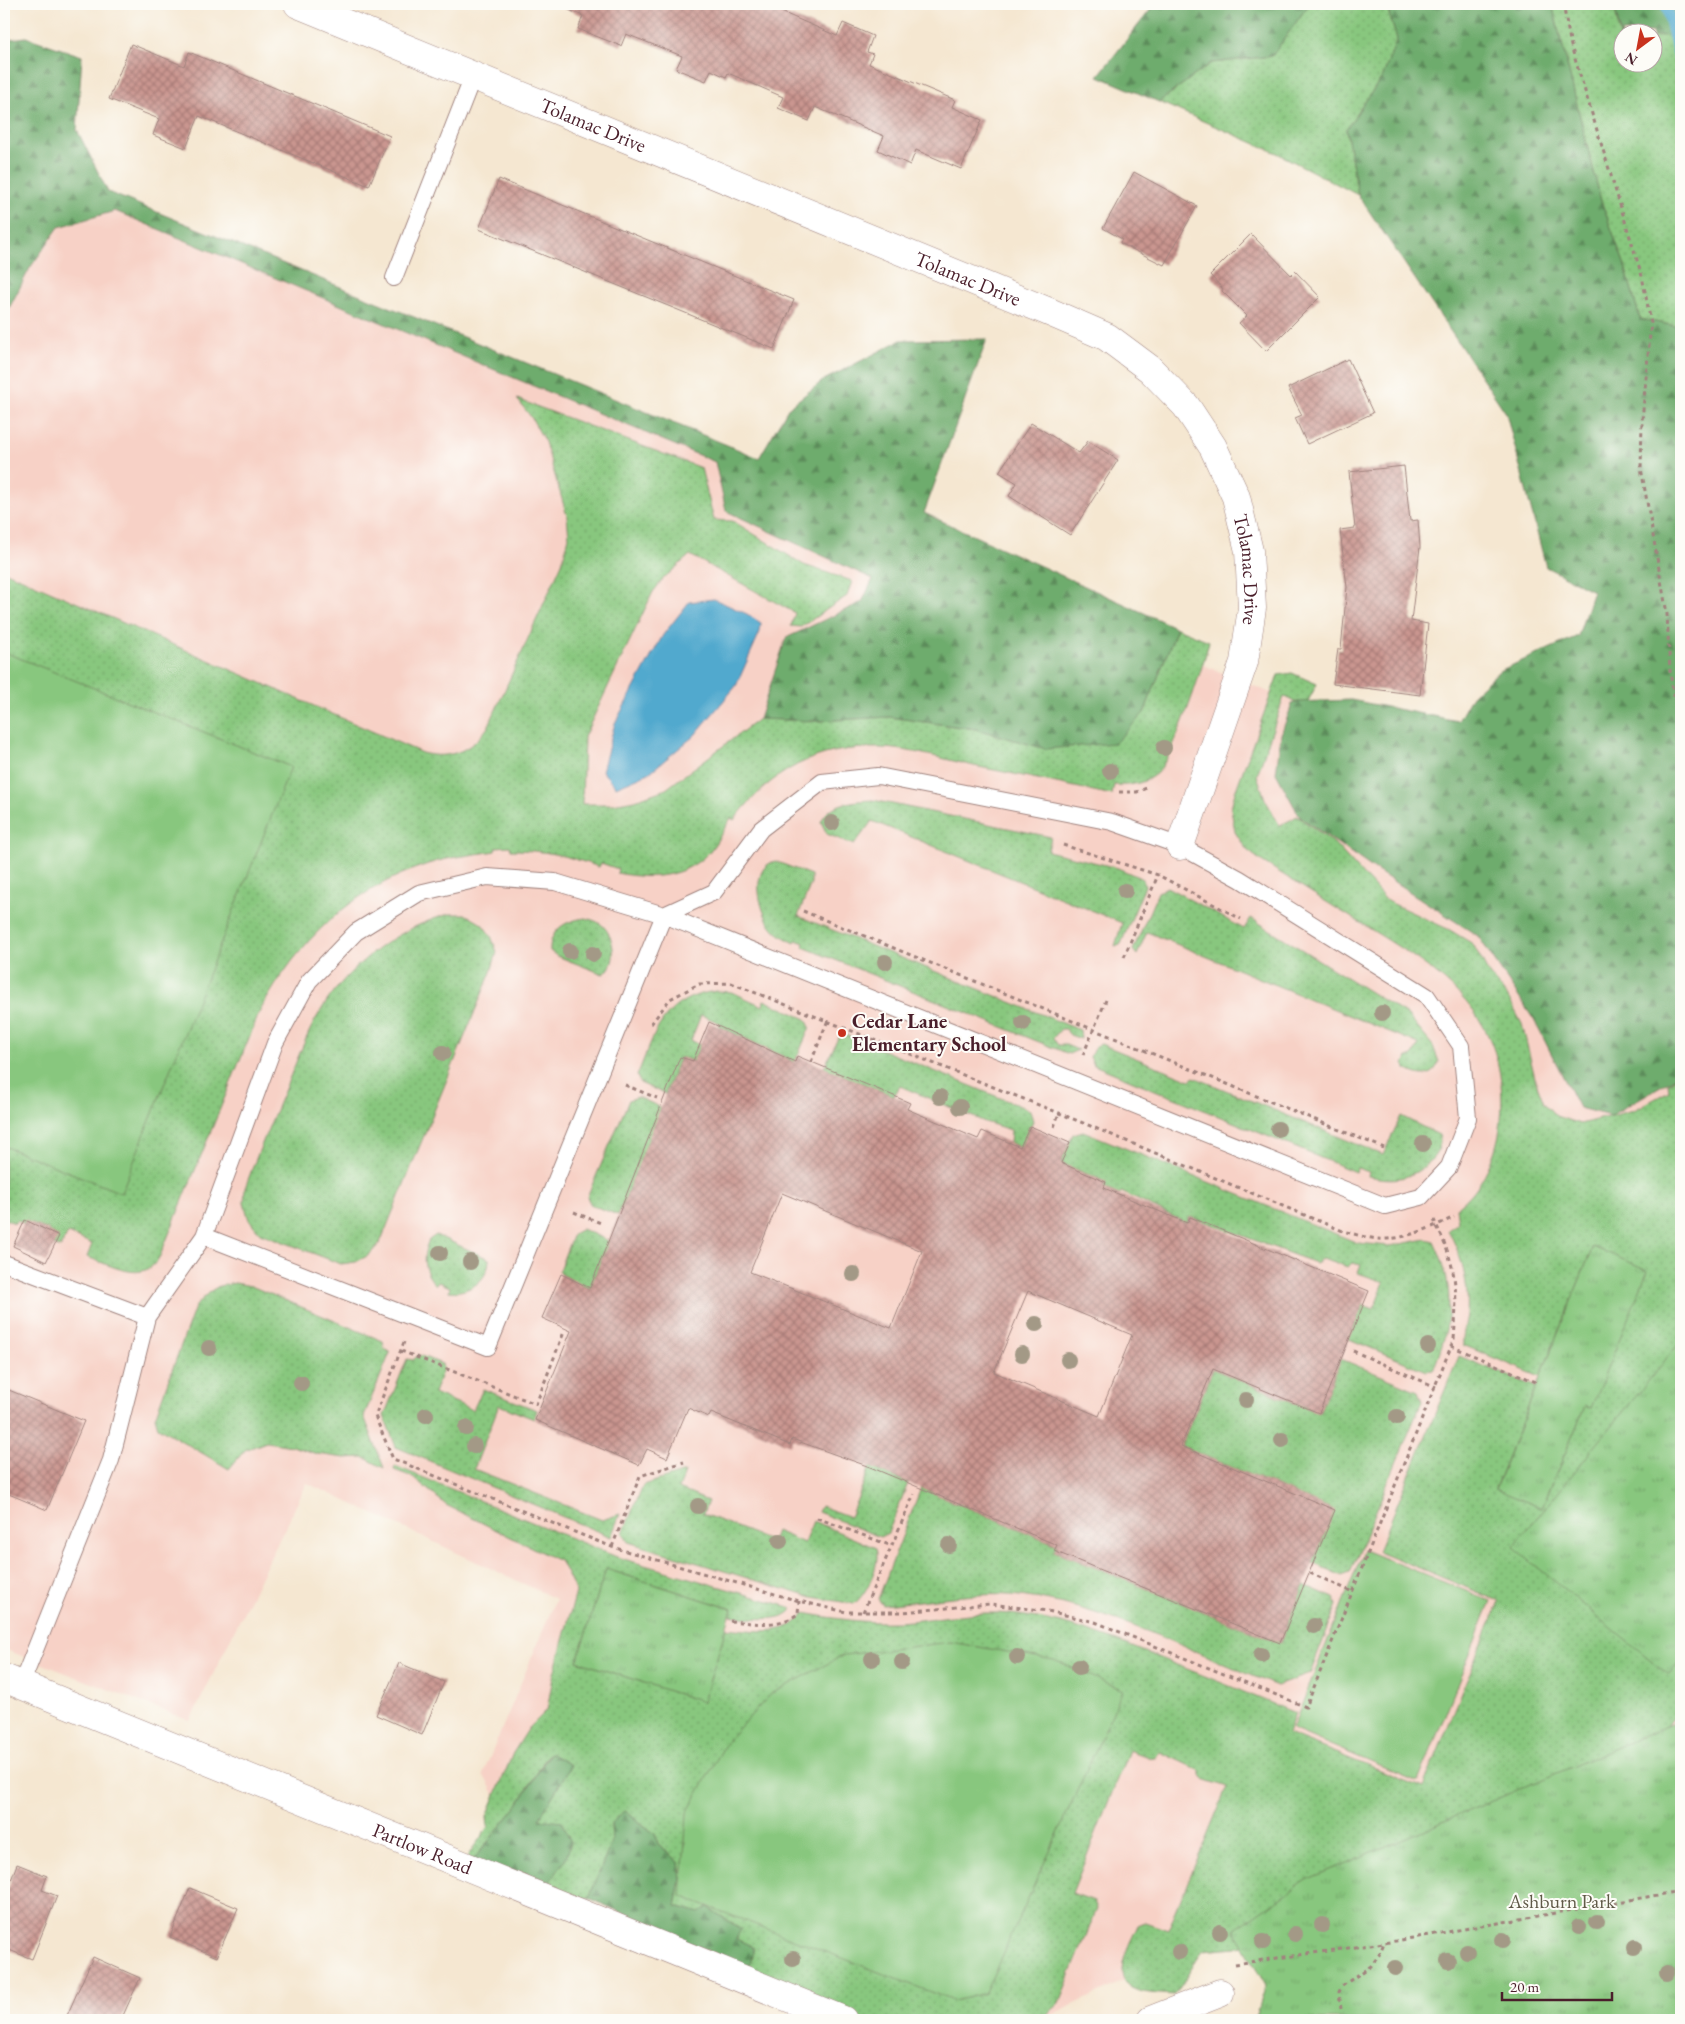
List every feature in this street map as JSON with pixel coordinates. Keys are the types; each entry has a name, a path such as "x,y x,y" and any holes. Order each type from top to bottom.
{"street":[{"name":"Tolamac Drive","path":"298,4 335,11 474,74 1107,337 1150,369 1186,406 1213,447 1236,497 1249,551 1252,608 1244,662 1180,846"},
{"name":"Partlow Road","path":"12,1682 842,2020"},
{"path":"1150,2020 1220,1992"}],"lane":[{"path":"394,278 474,74"},
{"path":"12,1682 111,1460 147,1317 204,1236 275,1043 309,981 356,932 419,893 487,877 555,882 664,915 1385,1206 1421,1196 1449,1167 1468,1118 1461,1046 1427,996 1240,879 1180,846 1112,822 878,776 822,782 761,829 714,892 664,915 488,1347 204,1236"},
{"path":"4,1263 147,1317"}],"path":[{"path":"1563,4 1572,46 1642,276 1651,323 1642,421 1641,468 1667,614 1670,672 1674,697 1681,713"},
{"path":"1119,792 1137,792 1149,787"},
{"path":"1063,845 1158,875 1241,919"},
{"path":"1124,957 1158,875"},
{"path":"803,911 1384,1148"},
{"path":"650,1025 670,999 699,984 731,983 1059,1113 1343,1231 1379,1240 1412,1234 1437,1226 1454,1217"},
{"path":"1083,1055 1106,1000"},
{"path":"811,1062 828,1020"},
{"path":"622,1094 629,1076"},
{"path":"626,1084 657,1098"},
{"path":"1054,1127 1059,1113"},
{"path":"412,1318 375,1416 393,1459 612,1547 799,1601 846,1612 903,1612 990,1604 1048,1611 1095,1622 1306,1707 1452,1346 1455,1330 1457,1285 1451,1258 1421,1196"},
{"path":"571,1220 578,1203"},
{"path":"574,1212 603,1224"},
{"path":"1452,1346 1536,1382"},
{"path":"1353,1351 1436,1387"},
{"path":"612,1547 640,1476 684,1462"},
{"path":"864,1612 914,1494"},
{"path":"817,1518 892,1546"},
{"path":"1310,1573 1353,1592"},
{"path":"730,1622 769,1624 788,1621 798,1614 799,1601"},
{"path":"1220,1992 1231,1965 1234,1964 1384,1943 1681,1891"},
{"path":"1341,2009 1339,1992 1342,1986 1371,1966 1379,1955 1384,1943"}],"shaded area":[{"name":"Cedar Lane Elementary School","path":"4,165 1681,864 1681,1720 1041,2020 891,2020 534,1865 483,1774 556,1599 307,1483 190,1721 4,1649"}],"green space":[{"path":"1155,4 1309,4 1272,56 1211,63 1159,102 1098,76"},
{"path":"1309,4 1386,4 1397,39 1383,76 1346,129 1358,195 1277,153 1159,102 1211,63 1272,56"},
{"path":"1386,4 1552,4 1601,201 1624,263 1640,319 1681,327 1681,1074 1610,1116 1579,1108 1534,1020 1478,936 1371,867 1300,817 1276,773 1281,734 1293,702 1351,700 1458,721 1472,696 1499,671 1578,636 1593,591 1546,567 1506,413 1358,195 1346,129 1383,76 1397,39"},
{"path":"1552,4 1614,4 1617,22 1612,22 1612,72 1662,72 1662,36 1681,35 1681,327 1640,319 1624,263 1601,201"},
{"path":"1614,4 1681,4 1681,35 1662,36 1662,22 1618,22"},
{"path":"26,37 82,56 77,130 108,192 759,458 789,407 824,380 901,340 987,339 924,513 1177,628 1144,713 1115,743 1046,749 976,729 889,717 817,721 759,719 786,638 862,602 873,579 726,511 715,462 115,211 59,227 30,268 4,318 4,40"},
{"path":"517,399 701,468 714,520 733,521 804,565 852,581 847,596 801,627 791,626 795,613 690,555 664,578 653,592 584,737 582,804 612,804 635,800 666,789 759,719 817,721 889,717 976,729 1046,749 1144,713 1177,628 1209,641 1187,710 1164,764 1157,773 1142,782 1132,785 1114,785 1112,795 902,750 858,748 836,751 816,757 798,764 781,775 764,787 734,820 731,818 716,843 701,860 679,872 655,876 617,873 618,869 601,863 599,867 556,854 511,850 510,846 496,847 495,851 428,864 374,888 351,903 310,940 275,985 260,1011 160,1256 154,1265 146,1270 137,1272 117,1268 87,1257 92,1244 68,1233 60,1248 49,1242 49,1230 36,1225 35,1228 17,1220 15,1223 4,1219 4,571 422,753 442,755 459,752 474,742 488,727 562,563 569,537 567,516 545,442 531,417"},
{"path":"4,652 291,767 121,1193 4,1146"},
{"path":"1292,673 1317,684 1306,705 1284,697 1257,775 1265,799 1280,826 1297,816 1334,843 1387,901 1450,930 1473,944 1489,974 1508,997 1522,1024 1536,1082 1544,1103 1556,1116 1580,1124 1634,1110 1669,1091 1668,1083 1681,1075 1681,1708 1667,1726 1312,1940 1203,1950 1175,1995 1145,1992 1127,1985 1123,1978 1122,1970 1124,1960 1138,1925 1145,1922 1168,1930 1227,1787 1203,1779 1201,1771 1160,1752 1155,1758 1151,1758 1129,1750 1072,1893 1094,1901 1097,1909 1058,2005 1040,2020 864,2020 805,1998 749,1969 735,1939 740,1928 707,1907 699,1913 676,1906 681,1879 679,1862 658,1844 655,1834 625,1811 611,1824 612,1841 589,1898 570,1899 545,1888 539,1819 570,1766 549,1753 517,1806 473,1860 467,1857 488,1827 487,1816 513,1753 529,1728 547,1710 553,1677 576,1592 561,1562 446,1505 413,1477 394,1470 395,1466 617,1557 793,1608 789,1613 774,1618 764,1619 730,1615 732,1609 606,1569 577,1661 702,1701 726,1628 769,1631 789,1626 804,1613 875,1622 899,1622 985,1613 1020,1615 1086,1630 1295,1713 1288,1734 1423,1788 1499,1601 1378,1551 1459,1356 1536,1387 1495,1488 1542,1508 1585,1406 1591,1408 1593,1247 1540,1377 1463,1345 1467,1314 1466,1281 1461,1260 1448,1230 1458,1223 1456,1208 1474,1191 1493,1157 1501,1120 1501,1084 1495,1052 1483,1025 1466,1002 1446,981 1395,945 1260,860 1247,850 1235,832 1231,808 1234,795 1278,675"},
{"path":"873,800 1051,837 1048,851 1118,868 1143,879 1145,886 1121,944 1115,946 1122,923 872,821 854,845 827,834 821,822 830,810 843,804"},
{"path":"775,861 811,875 811,883 798,916 1080,1030 1081,1039 1070,1035 1065,1029 1061,1029 1053,1038 1058,1045 1066,1045 1078,1050 1069,1054 803,947 804,943 796,940 795,943 783,936 774,930 768,920 759,891 761,873"},
{"path":"1167,887 1244,929 1251,918 1407,1015 1433,1046 1439,1062 1436,1068 1425,1075 1406,1069 1404,1064 1407,1057 1412,1057 1419,1044 1147,932 1137,955 1133,950 1158,892"},
{"path":"449,914 465,914 482,924 491,936 497,952 491,972 380,1243 369,1255 356,1262 341,1264 260,1233 249,1220 244,1203 245,1188 303,1045 322,1009 335,990 367,957 406,931"},
{"path":"586,918 602,925 611,938 613,959 608,970 603,974 557,956 550,951 550,943 560,927 572,921"},
{"path":"716,991 732,992 763,1006 764,1000 806,1019 810,1027 795,1062 719,1026 720,1023 701,1015 691,1040 700,1045 693,1061 680,1057 665,1094 640,1083 637,1076 649,1045 663,1020 672,1009 698,995"},
{"path":"846,1035 1030,1110 1033,1121 1020,1147 1010,1143 1011,1130 985,1122 900,1086 894,1096 824,1068 838,1038"},
{"path":"1101,1044 1190,1080 1194,1077 1383,1155 1401,1116 1439,1135 1438,1149 1422,1169 1400,1178 1368,1176 1369,1172 1357,1168 1355,1172 1094,1065 1090,1057 1095,1046"},
{"path":"638,1097 662,1108 618,1215 591,1205 587,1197 629,1100"},
{"path":"1083,1131 1358,1243 1390,1246 1426,1239 1434,1241 1446,1274 1449,1306 1444,1337 1433,1370 1426,1371 1349,1339 1363,1305 1374,1309 1384,1282 1358,1273 1361,1265 1352,1263 1348,1267 1322,1259 1315,1263 1190,1217 1187,1223 1121,1192 1119,1195 1104,1189 1106,1182 1061,1163 1073,1134"},
{"path":"582,1229 609,1241 590,1288 561,1274 559,1270 573,1234"},
{"path":"436,1235 489,1259 486,1273 482,1279 464,1290 449,1291 450,1287 438,1282 436,1285 428,1275 424,1258 429,1240"},
{"path":"1593,1247 1648,1270 1591,1408 1585,1406 1542,1508 1495,1489"},
{"path":"235,1283 251,1286 383,1341 384,1348 390,1353 364,1416 384,1468 363,1457 345,1458 317,1454 292,1446 266,1442 245,1450 229,1469 158,1427 155,1417 195,1307 209,1292 219,1286"},
{"path":"1681,1341 1681,1660 1669,1675 1513,1547"},
{"path":"419,1355 442,1364 443,1369 434,1393 473,1410 483,1389 537,1410 534,1419 499,1405 474,1469 602,1520 620,1514 611,1537 396,1447 384,1416 407,1359 413,1360"},
{"path":"1341,1359 1418,1391 1422,1401 1350,1573 1342,1576 1313,1563 1334,1510 1181,1446 1213,1369 1319,1413"},
{"path":"870,1467 908,1483 888,1533 880,1537 818,1512 821,1506 850,1517"},
{"path":"685,1472 679,1489 708,1501 703,1514 772,1541 776,1531 804,1543 813,1521 876,1548 875,1570 864,1593 854,1604 807,1596 628,1542 623,1533 643,1485"},
{"path":"921,1488 1057,1545 1054,1551 1280,1643 1304,1585 1334,1598 1337,1605 1310,1674 1277,1686 1151,1633 1086,1610 1053,1602 1020,1596 986,1595 883,1605 878,1599"},
{"path":"1364,1550 1491,1601 1418,1782 1292,1729"},
{"path":"606,1569 732,1609 703,1702 577,1661"},
{"path":"950,1642 1054,1660 1123,1690 985,1993 954,2001 681,1896 687,1813 727,1741 771,1694 844,1655"},
{"name":"Ashburn Park","path":"1681,1720 1681,2020 1255,2020 1266,1985 1234,1930 1307,1880"},
{"path":"550,1753 571,1765 539,1819 562,1822 571,1842 565,1861 545,1888 473,1860 517,1806"},
{"path":"625,1811 655,1834 658,1844 679,1862 681,1879 676,1906 699,1913 707,1907 741,1929 736,1939 754,1947 749,1969 589,1898 612,1841 611,1824"}],"water":[{"path":"714,599 747,614 761,623 760,632 736,686 694,736 649,773 616,787 602,771 615,723 663,635 689,602"}],"building":[{"path":"555,4 763,4 837,36 843,23 873,36 867,52 873,54 869,64 955,100 952,107 982,120 961,169 916,150 910,165 878,150 884,136 815,107 809,121 778,108 783,97 728,73 726,77 711,70 706,81 676,69 682,56 626,34 621,46 578,29 583,16"},
{"path":"131,44 184,66 189,52 390,136 369,186 199,116 186,148 153,135 159,119 109,99"},
{"path":"1134,172 1197,206 1164,265 1120,243 1122,239 1103,228"},
{"path":"499,179 794,300 774,349 479,229"},
{"path":"1251,234 1291,275 1295,271 1320,297 1266,351 1239,323 1247,316 1222,291 1223,289 1210,275"},
{"path":"1348,359 1373,413 1307,444 1295,418 1302,415 1288,388"},
{"path":"1031,423 1079,453 1088,441 1118,460 1070,535 1009,496 1017,483 999,472"},
{"path":"1404,466 1410,521 1418,520 1420,547 1411,621 1428,624 1420,695 1333,684 1338,649 1341,649 1347,587 1340,530 1355,528 1349,472"},
{"name":"Cedar Lane Elementary School","path":"709,1022 795,1062 797,1056 894,1096 910,1103 907,1109 978,1139 982,1131 1020,1147 1030,1126 1070,1143 1061,1163 1106,1182 1104,1188 1187,1223 1190,1217 1369,1291 1319,1413 1213,1369 1181,1446 1335,1510 1280,1643 1054,1551 1057,1545 870,1467 792,1439 790,1445 711,1413 709,1417 688,1408 667,1458 647,1449 639,1465 535,1420 571,1331 542,1318 561,1274 590,1288 680,1057 693,1061","holes":["782,1193 922,1251 891,1328 750,1272","1028,1291 1132,1335 1099,1416 994,1372"]},
{"path":"25,1220 59,1236 46,1262 13,1246"},
{"path":"4,1388 84,1421 47,1510 4,1492"},
{"path":"399,1663 444,1682 422,1735 376,1715"},
{"path":"17,1864 47,1876 42,1890 57,1896 32,1959 4,1948 4,1899"},
{"path":"190,1888 238,1908 217,1957 170,1937"},
{"path":"93,1957 140,1978 121,2020 65,2020"}],"waterway":[{"path":"1666,4 1681,67"}],"place":[{"name":"Cedar Lane Elementary School","path":"842,1033"}]}
